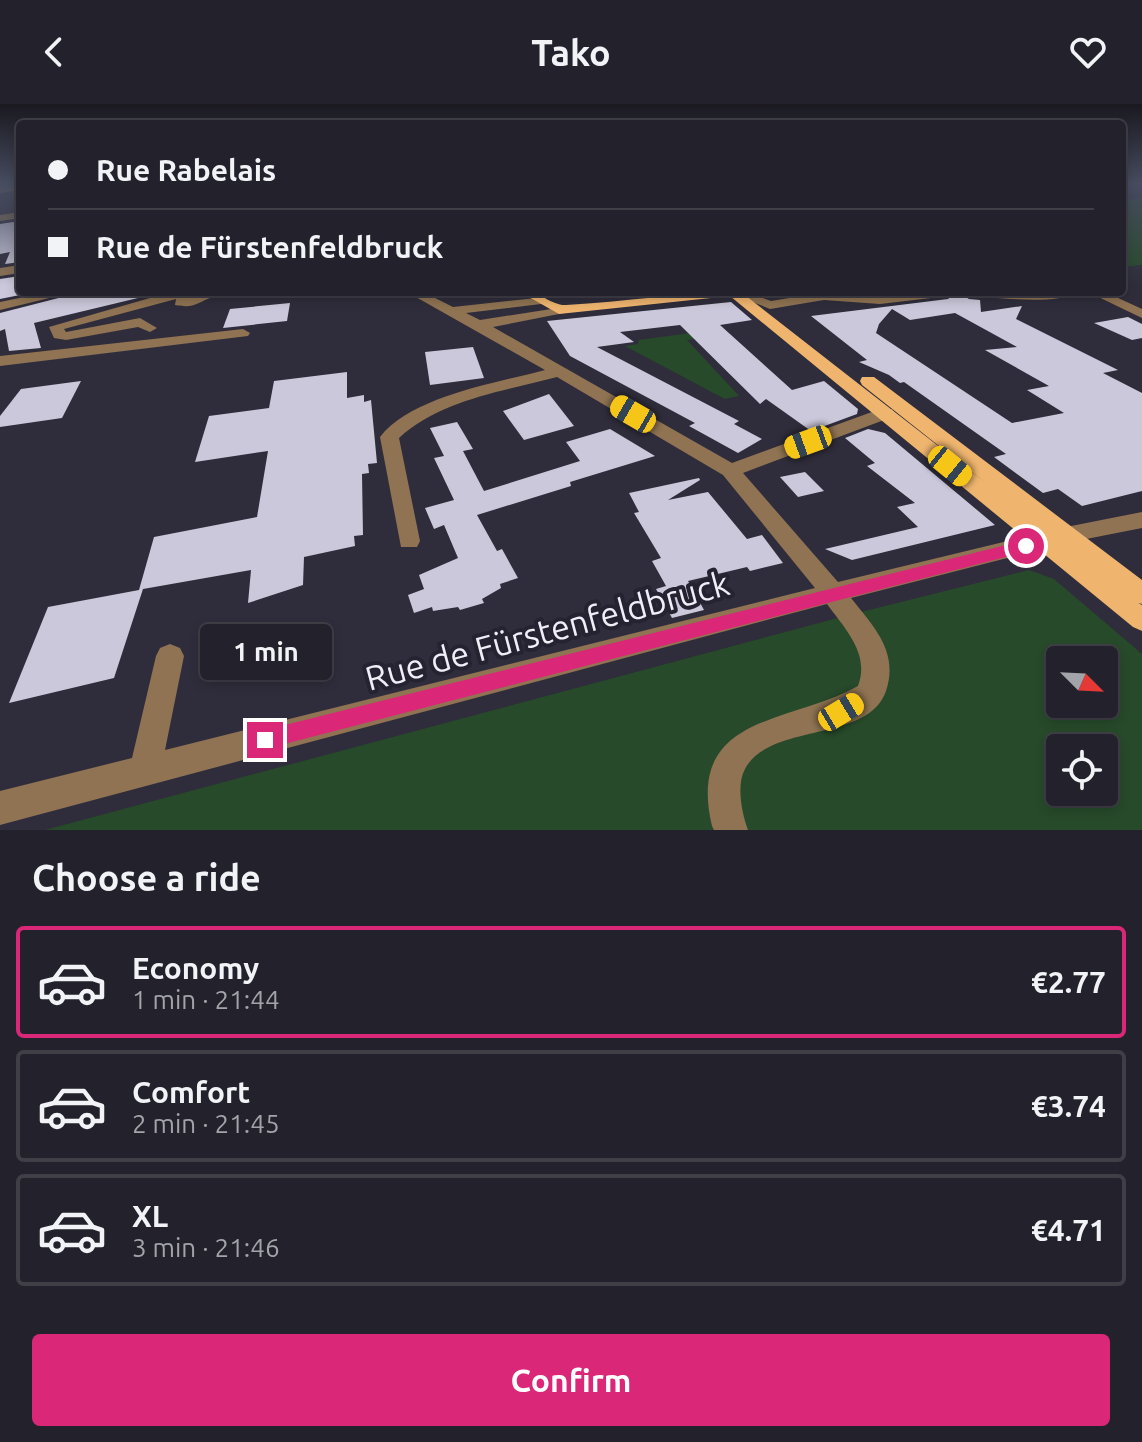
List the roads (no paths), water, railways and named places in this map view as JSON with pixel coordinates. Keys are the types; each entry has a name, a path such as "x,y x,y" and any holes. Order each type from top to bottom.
{"main road":[{"path":"534,296 559,310 694,296"},
{"path":"541,300 576,296"},
{"path":"738,296 886,413 1056,538 1142,594"},
{"path":"760,296 1056,538 1142,620"}],"street":[{"path":"0,306 49,296"},
{"path":"421,296 479,325 730,471 869,640 878,671 870,695 841,712 758,735 735,751 724,784 726,819 731,830"},
{"path":"744,296 770,305 828,296"},
{"path":"842,296 868,299 902,296"},
{"path":"860,296 868,299"},
{"path":"1103,296 1142,314"},
{"path":"143,319 190,298 208,337"},
{"path":"452,311 541,300"},
{"path":"479,325 559,310"},
{"path":"0,361 243,333"},
{"path":"409,541 389,437 399,425 462,399 560,371"},
{"path":"730,471 886,413"},
{"name":"Rue de Fürstenfeldbruck","path":"0,808 833,593 1142,520"},
{"path":"145,771 170,656"}]}
